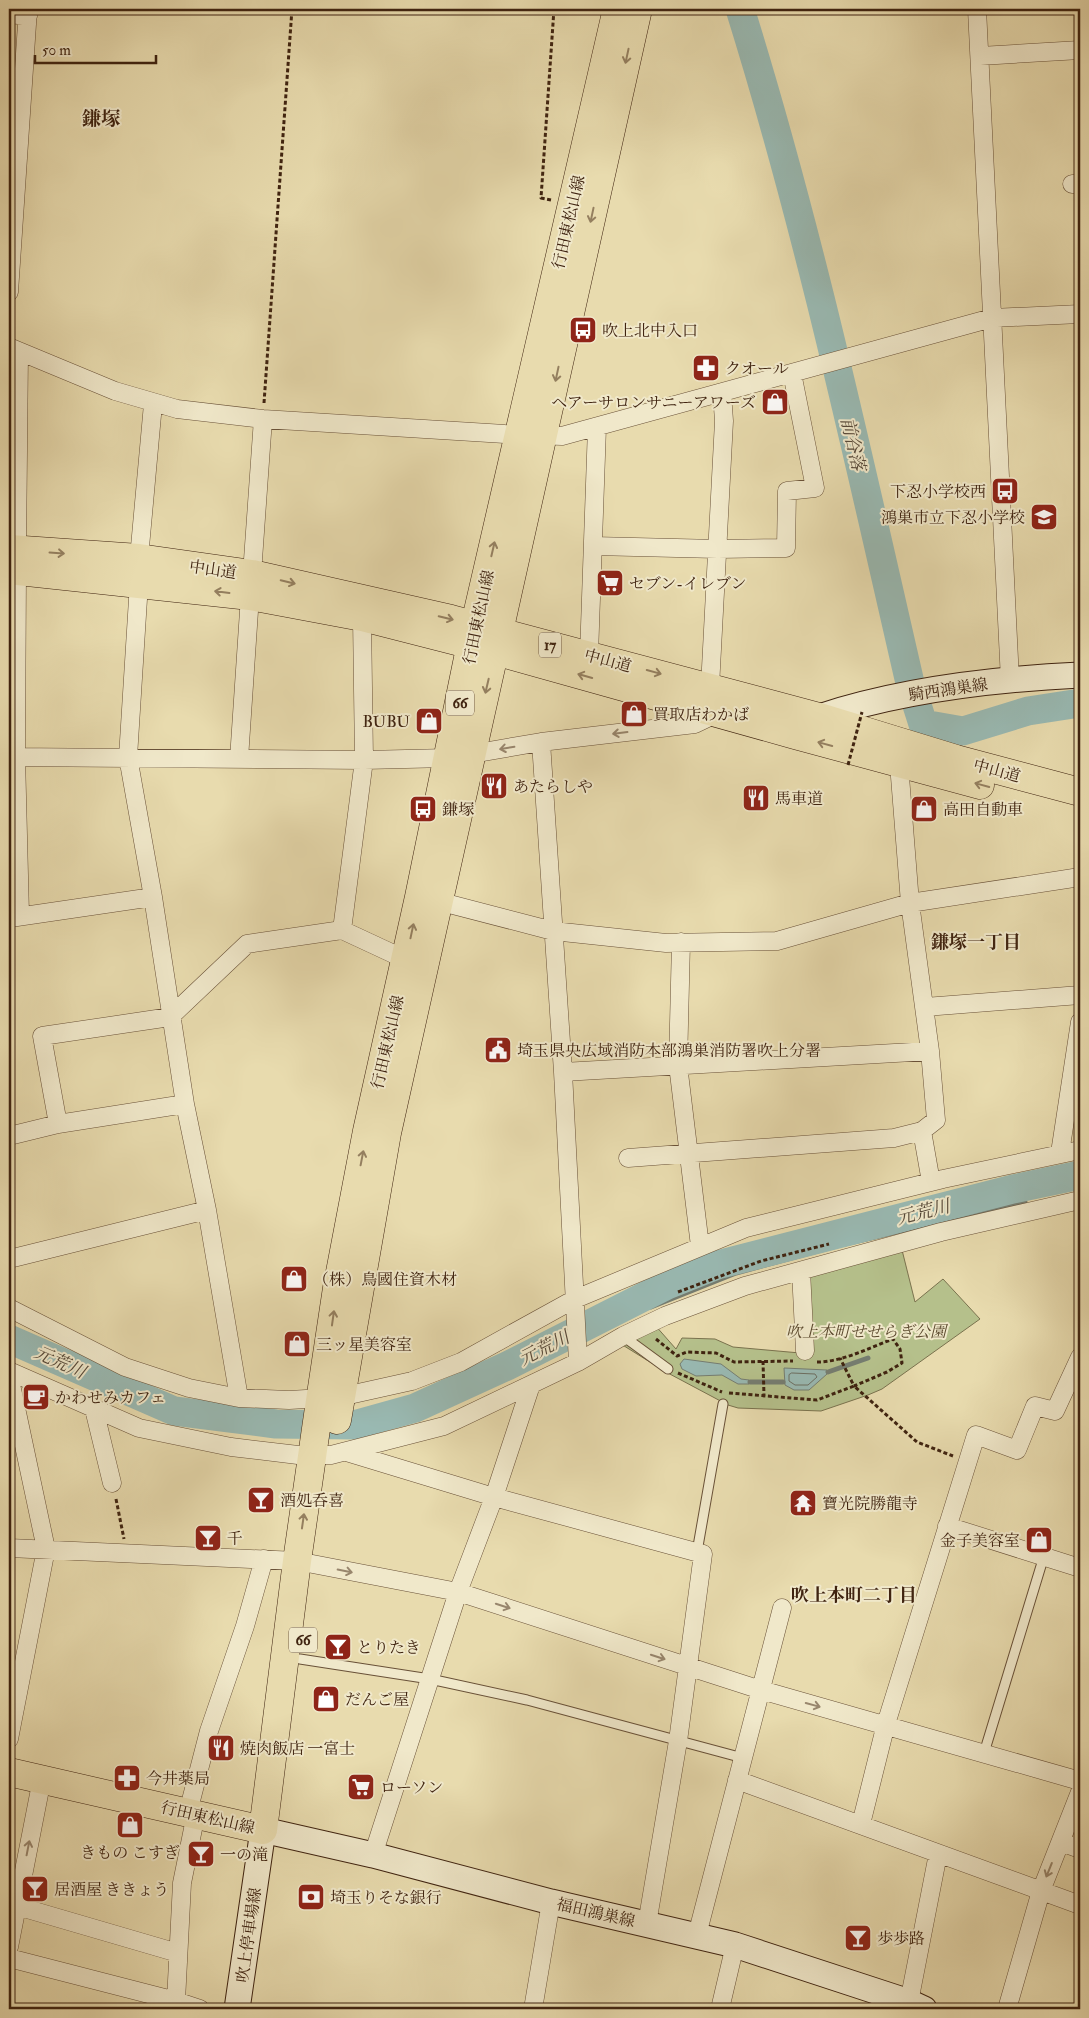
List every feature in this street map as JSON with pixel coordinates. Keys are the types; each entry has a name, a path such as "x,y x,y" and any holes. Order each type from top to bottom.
{"main road":[{"name":"行田東松山線","path":"532,436 572,204 617,9"},
{"name":"行田東松山線","path":"270,1832 306,1563 327,1452 330,1399 388,1133 415,963 485,638 532,436 638,9"},
{"name":"中山道","path":"13,560 139,571 251,585 485,638 718,713 899,764 1080,811"},
{"name":"中山道","path":"251,585 362,617 589,655 819,717 956,759 1080,792"},
{"name":"騎西鴻巣線","path":"819,717 859,704 886,698 1010,680 1080,675"},
{"name":"行田東松山線","path":"270,1832 300,1660 306,1563"},
{"name":"行田東松山線","path":"9,1772 270,1832"},
{"name":"福田鴻巣線","path":"270,1832 373,1855 551,1902 735,1945 917,2006"},
{"name":"吹上停車場線","path":"237,2009 270,1832"},
{"name":"吹上停車場線","path":"252,2009 270,1832"}],"street":[{"path":"977,9 1010,680"},
{"path":"9,14 28,12 9,292"},
{"path":"980,56 1080,50"},
{"path":"153,897 14,917 12,756 14,350 115,391 153,404 176,409 263,419 532,436 562,436 992,318 1080,314"},
{"path":"593,546 718,549 786,548 787,490 815,488 792,373"},
{"path":"710,687 724,421 722,393"},
{"path":"153,404 139,571 128,757 153,897 170,1017 185,1104 206,1210 239,1398"},
{"path":"239,759 263,419"},
{"path":"589,655 597,427"},
{"path":"342,930 364,760 362,617"},
{"path":"12,756 364,760 460,756 542,742 695,724 718,713"},
{"path":"542,742 563,1072 573,1300 578,1362"},
{"path":"628,1158 894,1138 922,1131 936,1120 925,1007 910,904 899,764"},
{"path":"429,899 553,931 666,943 777,941 910,904 1080,877"},
{"path":"58,1124 42,1036 170,1017 247,944 342,930 415,963"},
{"path":"681,942 678,1065 700,1246"},
{"path":"925,1007 1080,995"},
{"path":"1060,1154 1080,1022"},
{"path":"563,1072 930,1051"},
{"path":"9,1136 58,1124 185,1104"},
{"path":"922,1131 931,1182"},
{"path":"9,1308 125,1367 189,1388 239,1398 330,1399 412,1381 461,1362 573,1300 746,1228 931,1182 1080,1150"},
{"path":"327,1452 444,1426 578,1362 641,1327 745,1286 941,1232 1080,1200"},
{"path":"9,1259 206,1210"},
{"path":"801,1270 805,1356"},
{"path":"861,1824 886,1724 976,1435 1017,1450 1035,1406 1055,1411 1080,1356"},
{"path":"9,1373 139,1428 231,1448 327,1452 703,1554 678,1741 647,1924"},
{"path":"9,1373 46,1549 9,1739"},
{"path":"373,1855 458,1592 494,1497 531,1385"},
{"path":"94,1409 112,1483"},
{"path":"947,1526 1080,1568"},
{"path":"9,1548 264,1559 306,1563 458,1592 761,1690 886,1724 1080,1783 1061,1842 1041,1891 1007,2009"},
{"path":"176,2005 182,1882 192,1813 209,1731 245,1626 264,1559"},
{"path":"697,1935 782,1608"},
{"path":"9,1947 14,1902 42,1779"},
{"path":"738,1780 1080,1905"},
{"path":"1061,1842 1080,1849"},
{"path":"917,2006 938,1854"},
{"path":"14,1902 178,1953"},
{"path":"533,2009 551,1902"},
{"path":"720,2009 735,1945"},
{"path":"9,1958 176,2005 200,2009"}],"lane":[{"path":"623,1336 668,1369"},
{"path":"697,1552 723,1404"},
{"path":"984,1753 1044,1556"},
{"path":"300,1660 430,1679 527,1700 743,1758"}],"path":[{"path":"263,419 292,9"},
{"path":"554,9 541,198 572,204"},
{"path":"848,765 862,712"},
{"path":"641,1327 677,1356 688,1352 716,1353 734,1362 805,1356 826,1362 893,1339 900,1349 902,1363 887,1372 817,1400 723,1392 668,1369"},
{"path":"840,1358 854,1386 917,1442 968,1461"},
{"path":"763,1360 764,1396"},
{"path":"112,1483 127,1553"}],"green space":[{"name":"吹上本町せせらぎ公園","path":"902,1250 915,1302 943,1279 980,1319 882,1389 821,1411 738,1408 728,1405 666,1372 621,1344 654,1324 676,1349 682,1338 715,1339 733,1347 800,1353 806,1277"}],"water":[{"path":"684,1359 721,1364 741,1379 749,1380 749,1384 738,1384 722,1375 696,1376 682,1369 680,1364"},
{"path":"784,1368 827,1370 827,1374 809,1390 794,1390 785,1385"}],"waterway":[{"name":"前谷落","path":"740,9 765,92 810,260 852,429 910,683 923,724 963,731 1028,711 1080,703"},
{"name":"元荒川","path":"9,1339 174,1411 276,1424 354,1425 415,1408 507,1366 667,1285 717,1265 1013,1189 1080,1175"},
{"path":"845,1244 1025,1202"},
{"path":"651,1307 736,1273 836,1246"},
{"path":"828,1372 868,1358"},
{"path":"750,1382 783,1382"}],"place":[{"name":"吹上北中入口","path":"583,330"},
{"name":"クオール","path":"706,368"},
{"name":"ヘアーサロンサニーアワーズ","path":"775,402"},
{"name":"下忍小学校西","path":"1005,491"},
{"name":"鴻巣市立下忍小学校","path":"1044,517"},
{"name":"セブン-イレブン","path":"610,583"},
{"name":"買取店わかば","path":"634,714"},
{"name":"BUBU","path":"429,721"},
{"name":"あたらしや","path":"494,786"},
{"name":"馬車道","path":"756,798"},
{"name":"鎌塚","path":"423,809"},
{"name":"高田自動車","path":"924,809"},
{"name":"埼玉県央広域消防本部鴻巣消防署吹上分署","path":"498,1050"},
{"name":"（株）鳥國住資木材","path":"294,1279"},
{"name":"三ッ星美容室","path":"297,1344"},
{"name":"かわせみカフェ","path":"36,1397"},
{"name":"酒処呑喜","path":"261,1500"},
{"name":"寶光院勝龍寺","path":"803,1503"},
{"name":"千","path":"208,1538"},
{"name":"金子美容室","path":"1039,1540"},
{"name":"とりたき","path":"338,1647"},
{"name":"だんご屋","path":"326,1699"},
{"name":"焼肉飯店 一富士","path":"221,1748"},
{"name":"今井薬局","path":"127,1778"},
{"name":"ローソン","path":"361,1787"},
{"name":"きもの こすぎ","path":"130,1825"},
{"name":"一の滝","path":"201,1854"},
{"name":"居酒屋 ききょう","path":"35,1889"},
{"name":"埼玉りそな銀行","path":"311,1897"},
{"name":"歩歩路","path":"858,1938"}],"district":[{"name":"鎌塚","path":"101,118"},
{"name":"鎌塚一丁目","path":"976,942"},
{"name":"吹上本町二丁目","path":"854,1595"}]}
